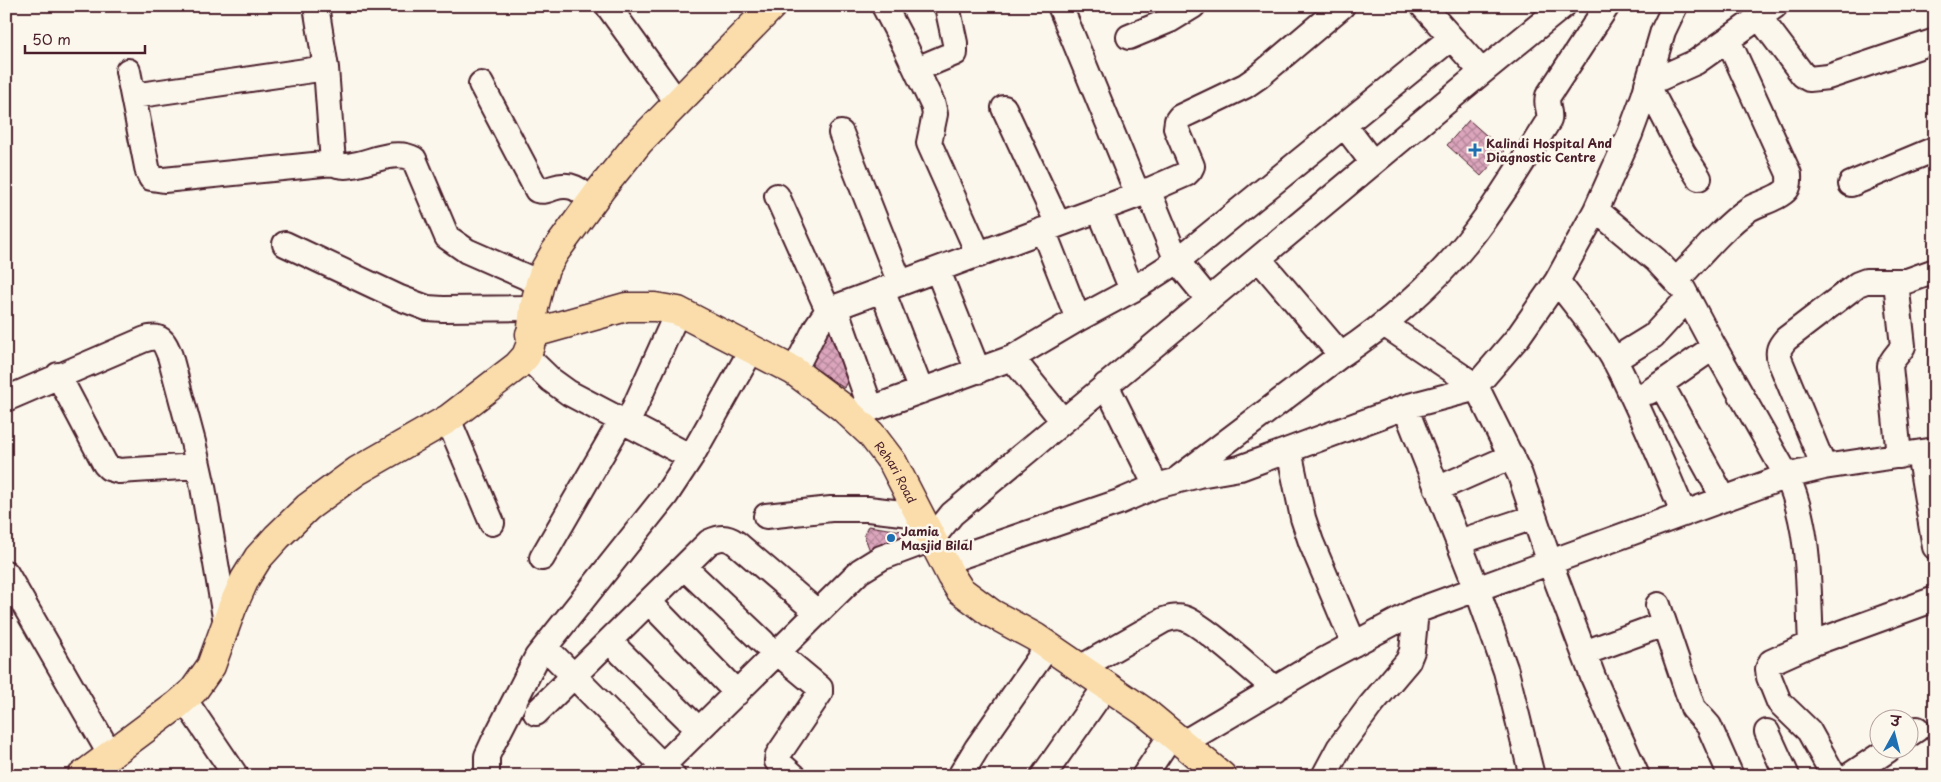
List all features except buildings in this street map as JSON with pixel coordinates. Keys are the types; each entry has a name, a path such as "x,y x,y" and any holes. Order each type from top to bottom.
{"main road":[{"path":"84,775 194,690 211,666 226,623 245,579 258,558 308,507 357,471 448,419 500,380 528,345 537,296 545,269 555,252 639,142 772,6"},
{"name":"Rehari Road","path":"528,345 626,307 656,306 678,312 752,349 794,371 861,412 871,434 893,463 960,590 990,613 1048,646 1145,712 1177,738 1215,774"}],"street":[{"path":"316,6 326,68 333,163"},
{"path":"608,6 678,102"},
{"path":"884,6 917,69 933,106 935,114 929,143 979,255"},
{"path":"917,69 955,52 956,43 947,6"},
{"path":"1060,6 1143,192 1177,261 1209,300"},
{"path":"1129,37 1170,20 1193,6"},
{"path":"794,371 817,326 832,309 891,286 938,271 1186,174 1190,170 1191,162 1176,128 1180,116 1251,81 1342,6"},
{"path":"1423,6 1482,72"},
{"path":"938,551 952,514 1563,6"},
{"path":"1165,484 1341,355 1366,339 1444,269 1489,213 1549,120 1551,114 1546,102 1548,96 1607,6"},
{"path":"544,647 574,676 663,772 699,730 737,693 771,648 818,613 869,564 938,551 1119,502 1165,484 1240,468 1405,407 1466,391 1476,386 1518,337 1556,281 1596,210 1630,134 1663,31 1675,6"},
{"path":"1647,84 1688,67 1767,12 1803,75 1809,78 1828,77 1935,41"},
{"path":"776,196 832,309 861,412 1012,358 1132,290 1177,261 1451,38"},
{"path":"1614,360 1653,336 1682,289 1736,219 1751,208 1788,189 1790,182 1789,174 1728,40"},
{"path":"133,96 326,68"},
{"path":"128,71 148,172 151,178 156,180 333,163 344,166 403,155 414,159 447,237 537,296"},
{"path":"481,84 537,190 546,191 559,186 570,186 580,190 592,202"},
{"path":"1647,84 1683,153 1699,178"},
{"path":"1004,108 1051,227 1078,319"},
{"path":"1344,125 1372,163"},
{"path":"840,133 891,286 921,391"},
{"path":"1851,184 1935,150"},
{"path":"1099,209 1132,290"},
{"path":"1596,210 1656,260 1682,289 1787,476 1795,494 1804,524 1810,644"},
{"path":"285,244 400,298 427,308 443,309 537,296"},
{"path":"1259,259 1341,355"},
{"path":"938,271 978,371"},
{"path":"1824,467 1780,361 1778,354 1779,346 1858,284 1866,282 1907,281 1935,271"},
{"path":"1556,281 1598,335 1614,360 1635,402 1684,514"},
{"path":"1896,282 1903,346 1901,352 1891,360 1890,366 1917,453 1935,547"},
{"path":"542,558 624,422 678,312"},
{"path":"1384,324 1476,386 1512,456 1584,652 1637,776"},
{"path":"6,399 143,340 152,337 160,338 170,356 198,466 226,623"},
{"path":"528,345 569,393 691,457"},
{"path":"1635,402 1714,347"},
{"path":"487,776 487,756 493,742 521,685 544,647 656,507 691,457 752,349"},
{"path":"1012,358 1063,421"},
{"path":"58,375 105,464 109,468 119,471 198,466"},
{"path":"1661,384 1724,500"},
{"path":"1106,385 1165,484"},
{"path":"1405,407 1477,589 1506,671 1532,776"},
{"path":"448,419 492,524"},
{"path":"1289,450 1303,518 1311,542 1354,644"},
{"path":"1144,776 1177,738 1275,689 1416,611 1787,476 1824,467 1917,453"},
{"path":"1437,489 1512,456"},
{"path":"766,516 831,509 868,509 920,515"},
{"path":"1459,542 1534,517"},
{"path":"536,713 709,542 718,538 727,537 818,613"},
{"path":"684,567 771,648 820,688 820,693 778,755 777,760 794,776"},
{"path":"6,573 110,754"},
{"path":"1834,776 1809,731 1779,702 1769,677 1768,669 1771,662 1810,644 1935,599"},
{"path":"648,602 737,693"},
{"path":"1324,776 1343,743 1370,706 1408,661 1412,651 1416,611"},
{"path":"1584,652 1661,614 1693,708 1709,726 1732,776"},
{"path":"1080,668 1164,620 1182,617 1204,630 1275,689"},
{"path":"610,641 699,730"},
{"path":"960,776 977,748 1048,646"},
{"path":"1043,776 1106,686"},
{"path":"184,699 236,776"},
{"path":"1767,732 1787,776"},
{"path":"1849,776 1873,760"}],"place":[{"name":"Kalindi Hospital And Diagnostic Centre","path":"1475,150"},
{"name":"Jamia Masjid Bilal","path":"891,538"}]}
